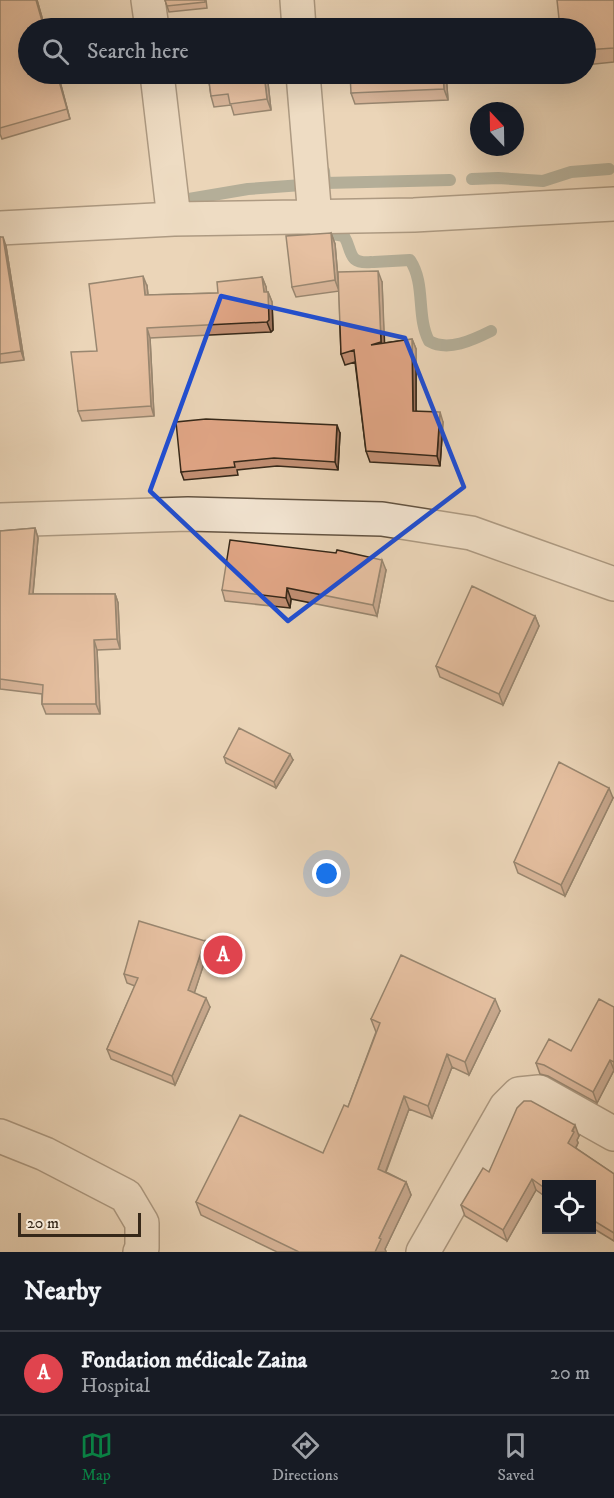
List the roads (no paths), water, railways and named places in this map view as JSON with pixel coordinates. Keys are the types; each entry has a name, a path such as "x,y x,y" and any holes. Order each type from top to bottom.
{"street":[{"path":"148,0 151,18"},
{"path":"297,0 298,18"},
{"path":"158,84 174,219"},
{"path":"304,84 315,218"},
{"path":"0,228 174,219 414,215 614,204"},
{"path":"0,520 188,514 382,519 471,533 614,584"},
{"path":"423,1252 506,1107 519,1094 539,1092 614,1134"},
{"path":"0,1136 45,1154 126,1196 142,1222 140,1252"}],"waterway":[{"path":"472,179 543,181 571,172 609,169"},
{"path":"324,171 325,183 450,180"},
{"path":"177,201 248,189 302,185"},
{"path":"317,231 344,236 354,259 371,262"},
{"path":"374,262 410,260 418,279 423,321 429,341 444,345 460,344 491,331"}],"place":[{"name":"Fondation médicale Zaina","path":"223,955"}]}
